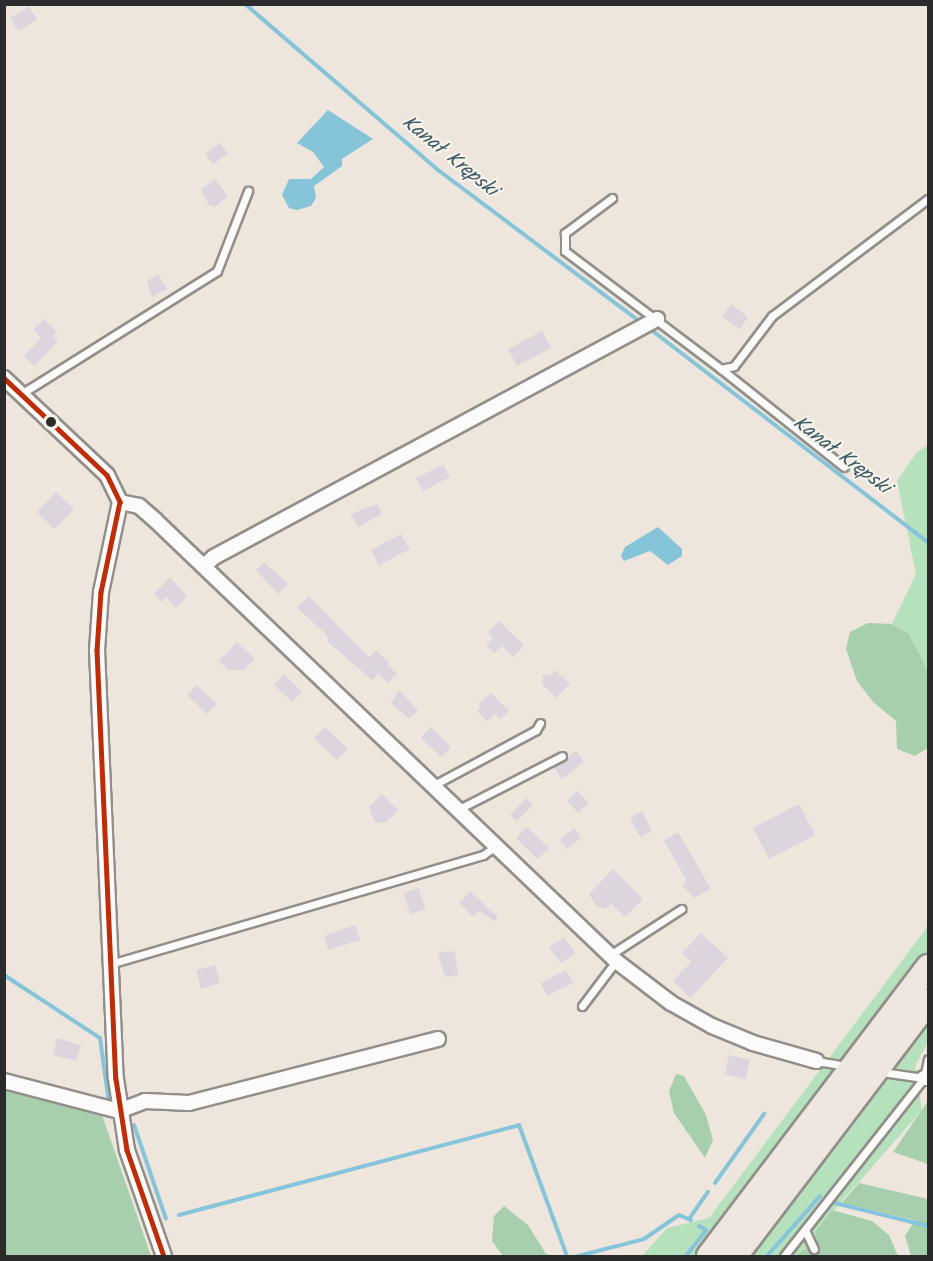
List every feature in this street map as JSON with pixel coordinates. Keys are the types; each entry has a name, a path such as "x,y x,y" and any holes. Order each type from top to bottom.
{"highway":[{"path":"709,1257 928,967"},
{"path":"735,1257 928,1002"}],"street":[{"path":"204,566 214,557 657,319"},
{"path":"4,378 107,475 120,502 99,604 96,650 110,964 119,1111 133,1170 164,1257"},
{"path":"120,502 144,510 613,958 670,1003 712,1026 753,1043 816,1060"},
{"path":"4,1080 119,1111 145,1101 189,1103 438,1039"}],"lane":[{"path":"21,394 217,271 248,191"},
{"path":"612,198 565,233 566,251 657,319 844,467"},
{"path":"721,369 734,366 772,316 928,200"},
{"path":"432,786 536,730 540,723"},
{"path":"457,810 562,756"},
{"path":"110,964 483,855 496,846"},
{"path":"582,1006 613,958 681,909"},
{"path":"784,1257 926,1078 928,1059"},
{"path":"816,1060 926,1078"},
{"path":"805,1230 814,1249"}],"green space":[{"path":"928,445 928,671 909,634 892,624 916,574 897,481 917,452"},
{"path":"868,623 892,624 909,634 928,671 928,748 915,756 897,749 896,721 873,702 857,681 846,649 850,632"},
{"path":"928,926 928,1042 915,1066 922,1110 815,1232 818,1246 802,1250 797,1256 642,1256 667,1228 709,1218"},
{"path":"676,1074 684,1076 706,1115 713,1140 705,1158 674,1113 669,1091"},
{"path":"4,1088 101,1112 151,1256 5,1256"},
{"path":"928,1101 928,1164 893,1152"},
{"path":"859,1183 928,1199 928,1256 911,1256 905,1236 915,1220 842,1203"},
{"path":"504,1206 528,1225 546,1254 554,1256 503,1256 492,1241 494,1216"},
{"path":"832,1210 872,1221 889,1235 898,1256 797,1256 802,1250 818,1246 815,1232"}],"water":[{"path":"328,110 373,139 342,159 342,166 314,186 316,198 311,206 297,210 289,208 282,195 289,179 311,179 324,167 313,152 297,143"},
{"path":"658,527 682,549 682,556 668,565 650,551 624,561 621,556 625,547"}],"building":[{"path":"29,6 37,20 18,31 10,18"},
{"path":"220,143 228,154 213,164 205,154"},
{"path":"215,179 228,196 215,207 209,205 201,189"},
{"path":"158,274 167,289 152,297 147,281"},
{"path":"731,304 748,317 740,329 722,317"},
{"path":"44,319 57,332 53,336 58,341 34,366 24,356 41,338 33,330"},
{"path":"542,331 551,348 517,366 508,349"},
{"path":"443,465 450,477 423,491 416,478"},
{"path":"56,492 74,509 54,529 37,512"},
{"path":"377,504 382,514 358,527 351,514"},
{"path":"401,534 410,549 379,565 371,550"},
{"path":"264,562 288,584 278,594 256,570"},
{"path":"170,577 187,597 176,608 166,597 162,602 154,594"},
{"path":"309,596 369,657 376,650 389,662 387,664 397,674 388,683 378,674 372,680 328,642 327,635 297,608"},
{"path":"499,621 524,645 513,657 502,646 494,653 486,645 493,638 488,632"},
{"path":"237,642 255,659 244,670 228,670 219,661"},
{"path":"555,670 570,684 556,698 542,684 543,674 550,676"},
{"path":"284,674 302,692 292,702 274,685"},
{"path":"197,685 217,704 207,714 187,695"},
{"path":"399,690 418,710 409,719 391,703"},
{"path":"491,693 509,711 500,719 495,714 487,721 477,711 481,707 478,704"},
{"path":"325,727 348,749 337,760 314,738"},
{"path":"431,727 451,747 441,757 421,738"},
{"path":"576,751 584,762 562,779 554,768"},
{"path":"577,791 589,803 578,813 567,800"},
{"path":"382,794 398,810 386,823 374,822 369,807"},
{"path":"526,798 533,805 517,821 510,815"},
{"path":"799,804 815,835 769,859 753,828"},
{"path":"642,811 652,831 640,837 630,818"},
{"path":"527,827 549,848 538,859 516,838"},
{"path":"574,828 581,838 567,849 560,840"},
{"path":"678,832 711,889 694,898 683,886 686,880 664,840"},
{"path":"613,869 643,899 625,917 611,904 605,909 596,906 589,894"},
{"path":"419,888 425,909 410,914 404,893"},
{"path":"470,891 498,917 495,921 479,911 473,917 459,903"},
{"path":"355,925 360,940 328,950 324,936"},
{"path":"701,933 728,958 690,998 673,981 691,962 682,953"},
{"path":"564,937 575,953 561,963 549,948"},
{"path":"455,952 458,975 445,977 438,953"},
{"path":"215,965 220,983 201,989 196,970"},
{"path":"566,970 573,983 547,996 541,983"},
{"path":"57,1038 81,1045 76,1061 53,1055"},
{"path":"729,1055 750,1060 746,1079 725,1074"}],"waterway":[{"name":"Kanał Krępski","path":"245,4 438,170 642,323"},
{"name":"Kanał Krępski","path":"650,329 928,542"},
{"path":"4,975 100,1038 109,1103"},
{"path":"715,1183 764,1114"},
{"path":"134,1125 166,1219"},
{"path":"179,1215 519,1125 567,1256"},
{"path":"689,1219 708,1192"},
{"path":"767,1256 820,1196"},
{"path":"835,1203 928,1226"},
{"path":"578,1256 644,1239 679,1215 691,1220"},
{"path":"686,1256 706,1230 699,1226"}],"transit line":[{"path":"4,378 107,475 120,502 101,592 97,650 116,1079 127,1150 164,1256"}]}
